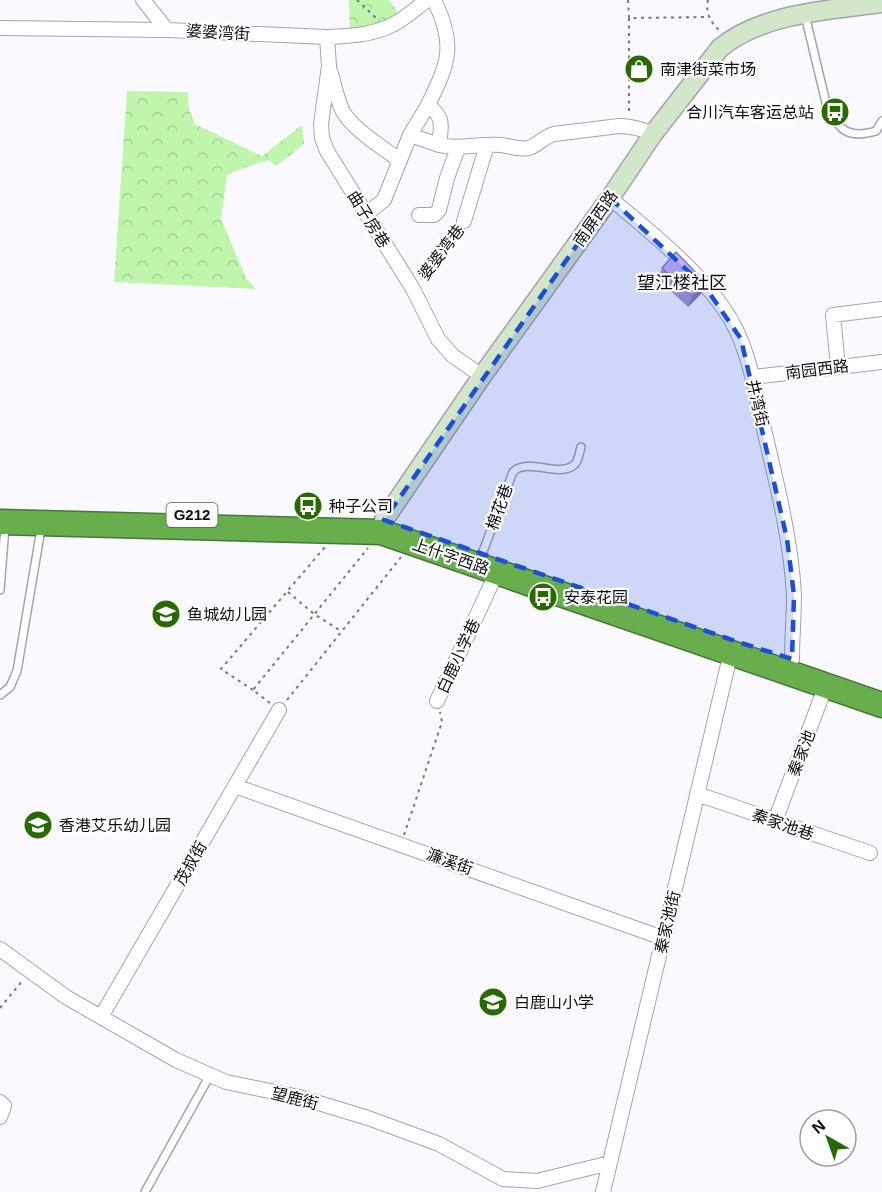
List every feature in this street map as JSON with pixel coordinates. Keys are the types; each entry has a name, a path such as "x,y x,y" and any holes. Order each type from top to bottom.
{"highway":[{"name":"上什字西路","path":"2,518 383,526 882,705"},
{"name":"上什字西路","path":"2,518 42,523 339,531 383,526 412,543 490,563 882,688"}],"street":[{"path":"143,0 167,30"},
{"name":"婆婆湾街","path":"0,28 167,30 350,36 385,28 403,19 427,0"},
{"path":"366,214 384,200 410,135 443,74 447,54 447,36 445,25 434,0"},
{"name":"南屏西路","path":"383,526 482,375 610,198 653,134 720,48 730,39 763,24 805,13 882,3"},
{"name":"曲子房巷","path":"327,37 329,66 321,124 322,138 327,151 412,290 438,339 453,356 482,375"},
{"path":"329,66 342,109 348,119 399,160"},
{"path":"428,105 439,115 439,146"},
{"path":"410,135 439,146 458,148 488,145 529,148 549,135 619,126 629,126 653,134"},
{"name":"婆婆湾巷","path":"464,221 488,145"},
{"path":"419,215 434,215 439,210 458,148"},
{"name":"井湾街","path":"610,198 678,257 724,309 741,339 753,376 787,539 794,595 792,659"},
{"path":"838,367 833,315 882,309"},
{"name":"南园西路","path":"753,376 882,362"},
{"name":"白鹿小学巷","path":"437,701 490,563"},
{"name":"秦家池街","path":"603,1192 731,652"},
{"name":"秦家池","path":"775,821 826,685"},
{"name":"茂叔街","path":"100,1017 279,710"},
{"name":"濂溪街","path":"235,786 663,938"},
{"name":"秦家池巷","path":"697,794 870,853"},
{"name":"望鹿街","path":"0,949 66,997 176,1060 226,1082 299,1097 368,1118 439,1144 503,1179 537,1181 610,1163"},
{"path":"0,1102 4,1106 0,1117"}],"lane":[{"path":"805,13 827,107 834,119 851,134 876,131 882,121"},
{"name":"棉花巷","path":"490,563 513,472 522,466 552,469 572,467 577,463 581,447"},
{"path":"0,590 2,518"},
{"path":"0,695 10,687 17,671 42,523"},
{"path":"145,1192 210,1075"}],"path":[{"path":"357,0 385,28"},
{"path":"628,0 629,126"},
{"path":"708,0 706,9 713,25 730,39"},
{"path":"629,18 710,17"},
{"name":"婆婆湾巷","path":"412,290 461,229 464,221"},
{"path":"253,690 383,526"},
{"path":"339,531 221,669 279,710 412,543"},
{"path":"287,591 314,614 341,632"},
{"name":"白鹿小学巷","path":"402,844 442,722 437,701"},
{"path":"0,1008 31,971"}],"highlighted area":[{"path":"610,198 706,288 741,339 787,539 794,595 792,659 735,641 384,520"}],"green space":[{"path":"349,0 389,0 403,19 350,36"},
{"path":"127,91 188,92 189,109 195,124 262,156 302,125 304,144 276,166 269,160 227,175 221,219 246,278 256,289 114,282"}],"building":[{"path":"676,252 705,282 692,296 662,268"}],"place":[{"name":"南津街菜市场","path":"639,69"},
{"name":"合川汽车客运总站","path":"835,112"},
{"name":"种子公司","path":"308,506"},
{"name":"安泰花园","path":"543,597"},
{"name":"鱼城幼儿园","path":"166,614"},
{"name":"香港艾乐幼儿园","path":"38,825"},
{"name":"白鹿山小学","path":"493,1002"}],"district":[{"name":"望江楼社区","path":"682,283"}]}
